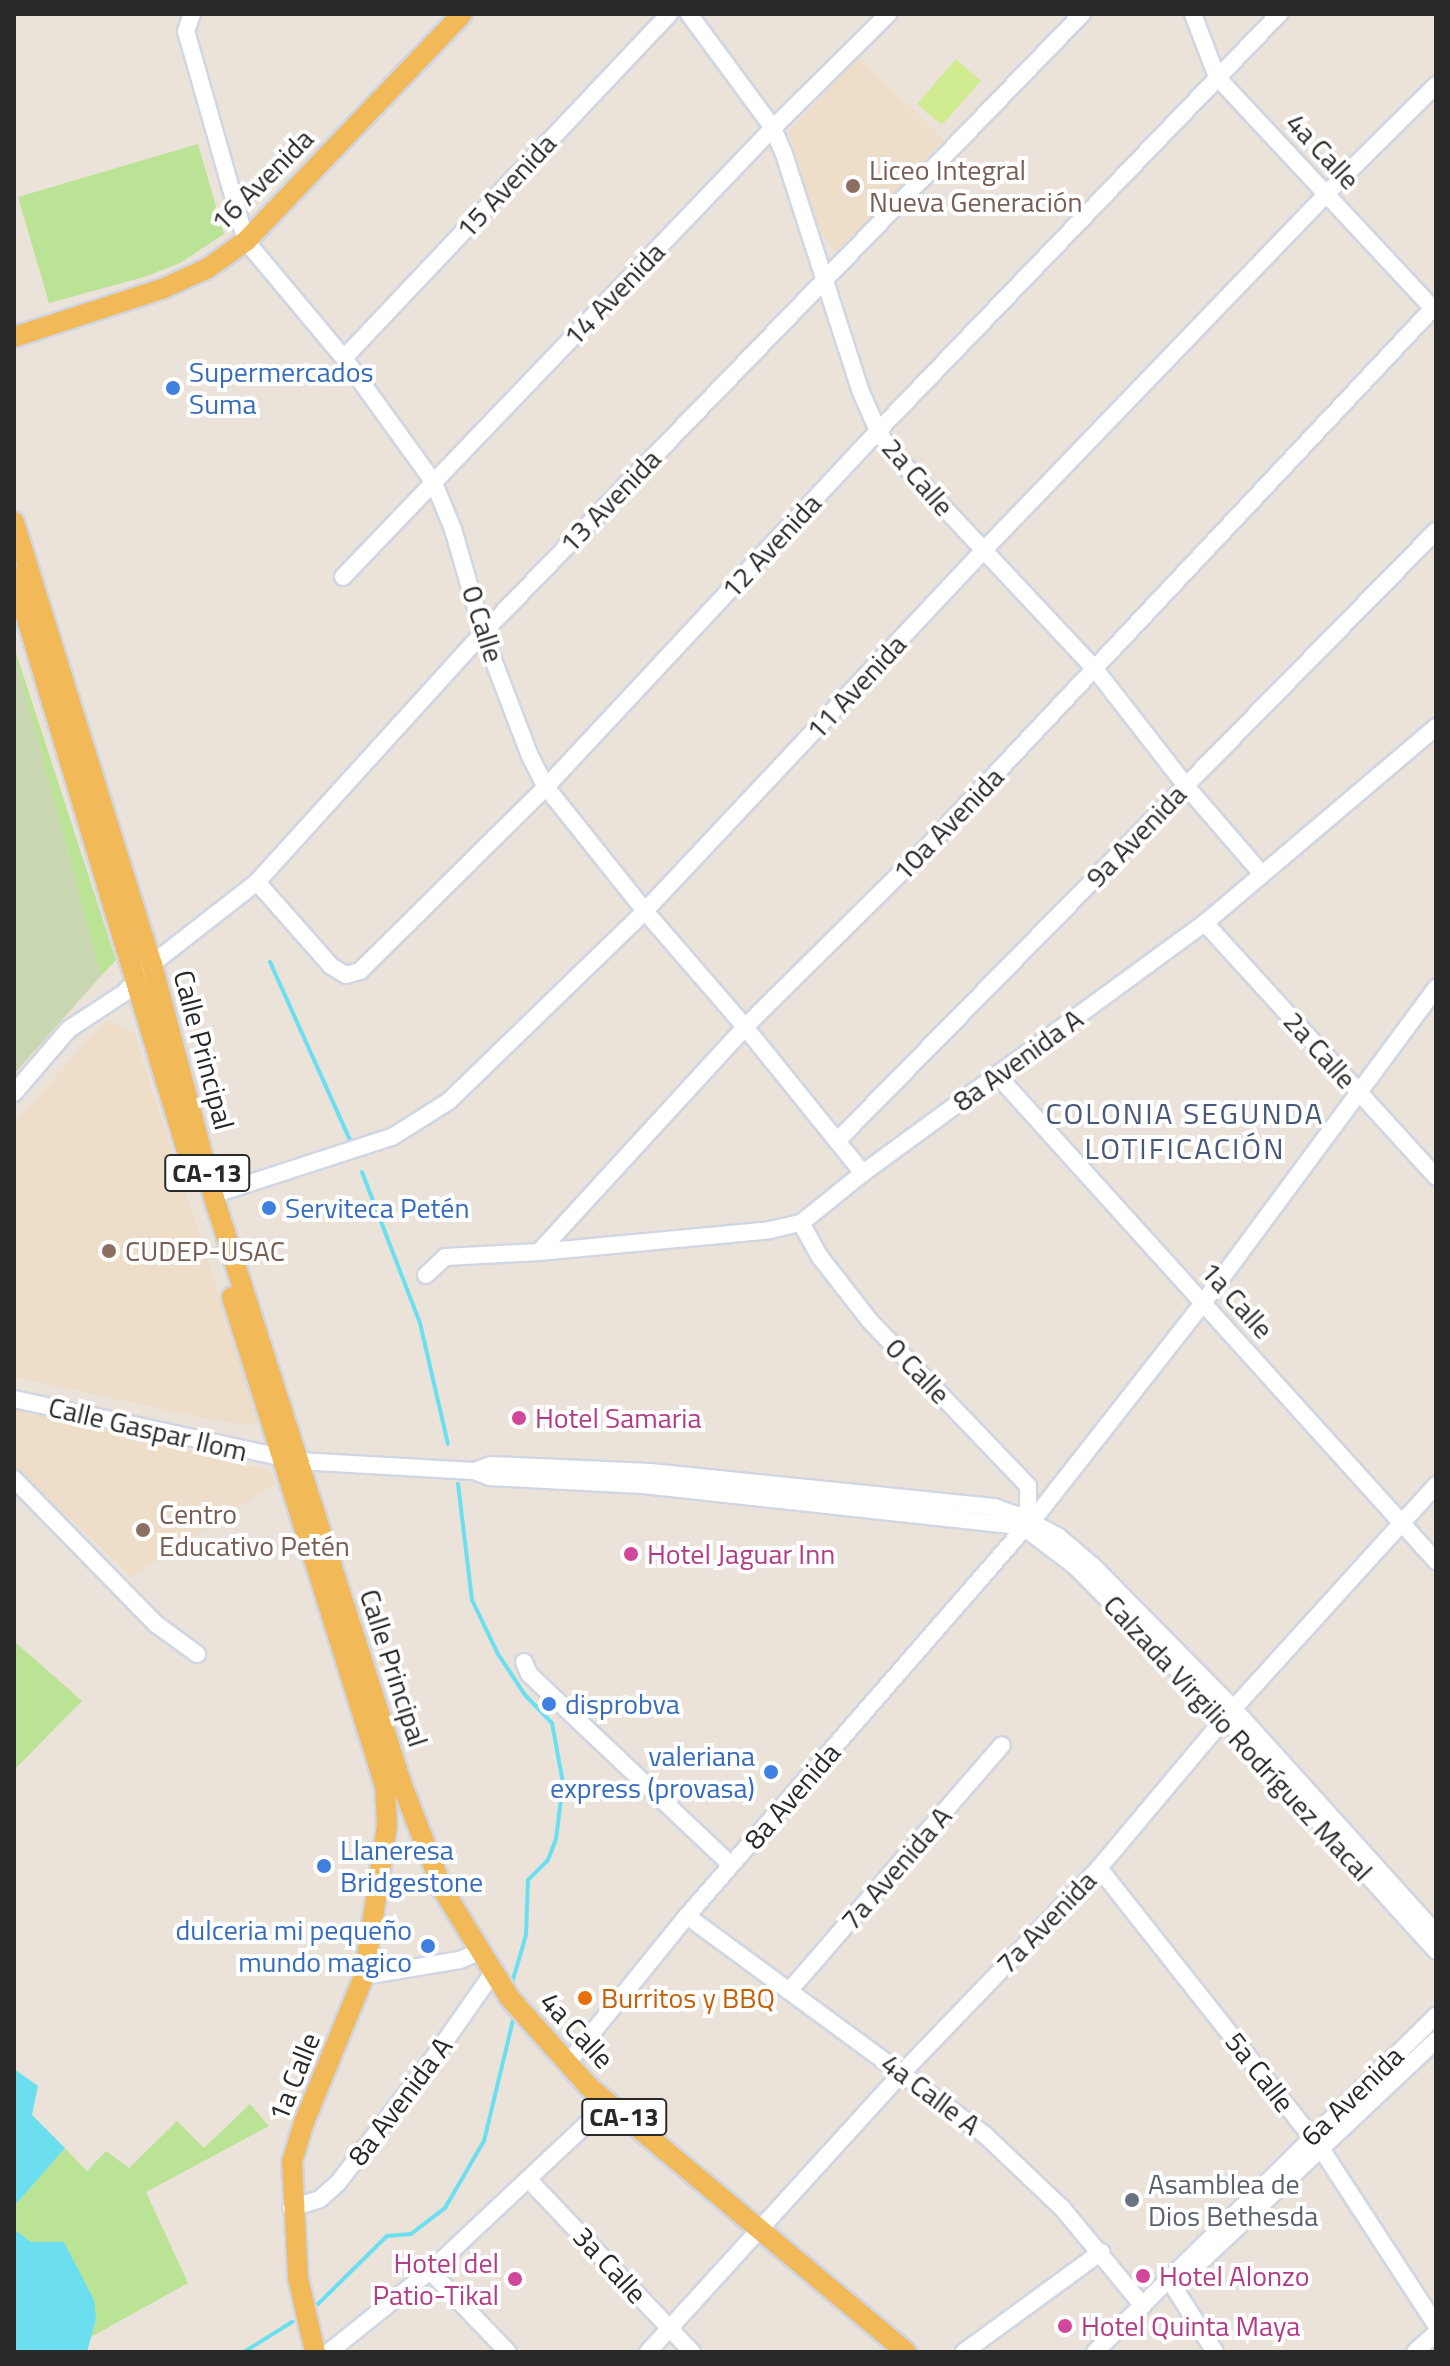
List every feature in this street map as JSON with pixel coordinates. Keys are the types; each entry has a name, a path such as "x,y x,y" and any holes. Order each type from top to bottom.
{"main road":[{"name":"16 Avenida","path":"14,337 162,289 208,268 246,241 462,14"},
{"name":"Calle Principal","path":"14,522 152,964 213,1195 385,1786 387,1826"},
{"name":"Calle Principal","path":"14,576 135,983 290,1460 415,1820"},
{"name":"4a Calle","path":"415,1820 443,1890 478,1952 492,1974 567,2064 608,2104 761,2228 906,2352"},
{"name":"1a Calle","path":"315,2352 298,2278 291,2208 292,2162 304,2122 364,1976 387,1826"}],"street":[{"name":"0 Calle","path":"192,14 186,31 246,241 344,358 434,483 453,529 483,633 530,756 546,787 863,1173"},
{"name":"15 Avenida","path":"344,358 669,14"},
{"name":"2a Calle","path":"689,14 773,128 861,392 878,431 983,551 1095,669 1186,786 1261,873"},
{"name":"14 Avenida","path":"343,577 773,128 888,14"},
{"name":"13 Avenida","path":"14,1093 69,1029 135,983 152,964 257,882 483,633 823,278 911,194 1082,14"},
{"name":"4a Calle","path":"1193,14 1217,77 1325,195 1435,308"},
{"name":"12 Avenida","path":"257,882 331,966 346,975 360,971 546,787 878,431 1279,14"},
{"name":"11 Avenida","path":"213,1195 392,1137 449,1101 645,911 983,551 1325,195 1436,85"},
{"name":"10a Avenida","path":"539,1252 745,1027 923,851 1435,308"},
{"name":"9a Avenida","path":"837,1141 1436,531"},
{"name":"8a Avenida A","path":"539,1252 770,1230 801,1223 863,1173 1205,923 1261,873 1434,733"},
{"name":"2a Calle","path":"1205,923 1436,1177"},
{"name":"8a Avenida","path":"567,2064 687,1916 1027,1524 1203,1303 1436,988"},
{"name":"1a Calle","path":"997,1075 1436,1561"},
{"name":"0 Calle","path":"801,1223 820,1257 870,1321 1028,1486 1027,1524"},
{"path":"426,1275 445,1257 539,1252"},
{"name":"Calle Gaspar Ilom","path":"14,1399 290,1460"},
{"name":"Calzada Virgilio Rodríguez Macal","path":"290,1460 474,1471 491,1465 650,1472 994,1507 1084,1558 1436,1933"},
{"path":"14,1479 156,1624 197,1654"},
{"name":"7a Avenida","path":"648,2352 903,2072 1099,1868 1230,1714 1436,1485"},
{"path":"524,1662 529,1674 731,1865"},
{"name":"Calzada Virgilio Rodríguez Macal","path":"1230,1714 1436,1951"},
{"name":"7a Avenida A","path":"789,1991 1002,1745"},
{"name":"5a Calle","path":"1099,1868 1322,2150 1436,2325"},
{"name":"4a Calle A","path":"687,1916 903,2072 1026,2171 1101,2252 1143,2306"},
{"path":"364,1976 460,1960 478,1952"},
{"name":"8a Avenida A","path":"291,2208 320,2199 338,2183 427,2067 492,1974"},
{"name":"6a Avenida","path":"1095,2352 1436,2016"},
{"name":"6a Avenida","path":"1170,2281 1190,2272 1436,2040"},
{"path":"329,2352 430,2271 608,2104"},
{"name":"3a Calle","path":"528,2179 692,2352"},
{"path":"964,2352 1101,2252"},
{"path":"430,2271 508,2352"},
{"path":"1170,2281 1215,2352"},
{"path":"1415,2352 1436,2333"}],"shaded area":[{"name":"Liceo Integral Nueva Generación","path":"859,57 944,140 838,252 821,233 788,132"},
{"name":"CUDEP-USAC","path":"107,1019 134,1033 260,1422 241,1424 209,1419 14,1377 14,1124"},
{"name":"Centro Educativo Petén","path":"14,1406 268,1470 276,1483 132,1577 14,1467"}],"green space":[{"path":"956,59 981,81 942,125 917,104"},
{"path":"198,144 224,234 180,263 144,277 49,303 18,197"},
{"path":"14,647 116,960 101,976 14,652"},
{"path":"14,652 101,976 14,1074"},
{"path":"14,1641 82,1701 14,1770"},
{"path":"250,2104 269,2126 146,2192 188,2283 91,2337 96,2319 31,2242 14,2232 14,2206 65,2148 87,2171 106,2151 129,2168 177,2121 204,2148"}],"water":[{"path":"14,2069 38,2086 32,2115 65,2148 14,2206"},
{"path":"16,2231 31,2242 64,2242 94,2300 96,2319 87,2352 14,2352"}],"waterway":[{"path":"270,962 350,1140"},
{"path":"362,1172 420,1323 448,1444"},
{"path":"458,1484 472,1600 498,1654 525,1695 552,1723 563,1783 556,1839 548,1860 528,1880 526,1935 512,1983"},
{"path":"318,2304 387,2236 411,2234 445,2208 484,2141 513,2020"},
{"path":"244,2352 292,2322"}],"place":[{"name":"Liceo Integral Nueva Generación","path":"853,186"},
{"name":"Supermercados Suma","path":"173,388"},
{"name":"Serviteca Petén","path":"269,1208"},
{"name":"CUDEP-USAC","path":"109,1251"},
{"name":"Hotel Samaria","path":"519,1418"},
{"name":"Centro Educativo Petén","path":"143,1530"},
{"name":"Hotel Jaguar Inn","path":"631,1554"},
{"name":"disprobva","path":"549,1704"},
{"name":"valeriana express (provasa)","path":"771,1772"},
{"name":"Llaneresa Bridgestone","path":"324,1866"},
{"name":"dulceria mi pequeño mundo magico","path":"428,1946"},
{"name":"Burritos y BBQ","path":"585,1998"},
{"name":"Asamblea de Dios Bethesda","path":"1132,2200"},
{"name":"Hotel Alonzo","path":"1143,2276"},
{"name":"Hotel del Patio-Tikal","path":"515,2279"},
{"name":"Hotel Quinta Maya","path":"1065,2326"}],"district":[{"name":"COLONIA SEGUNDA LOTIFICACIÓN","path":"1185,1130"}]}
